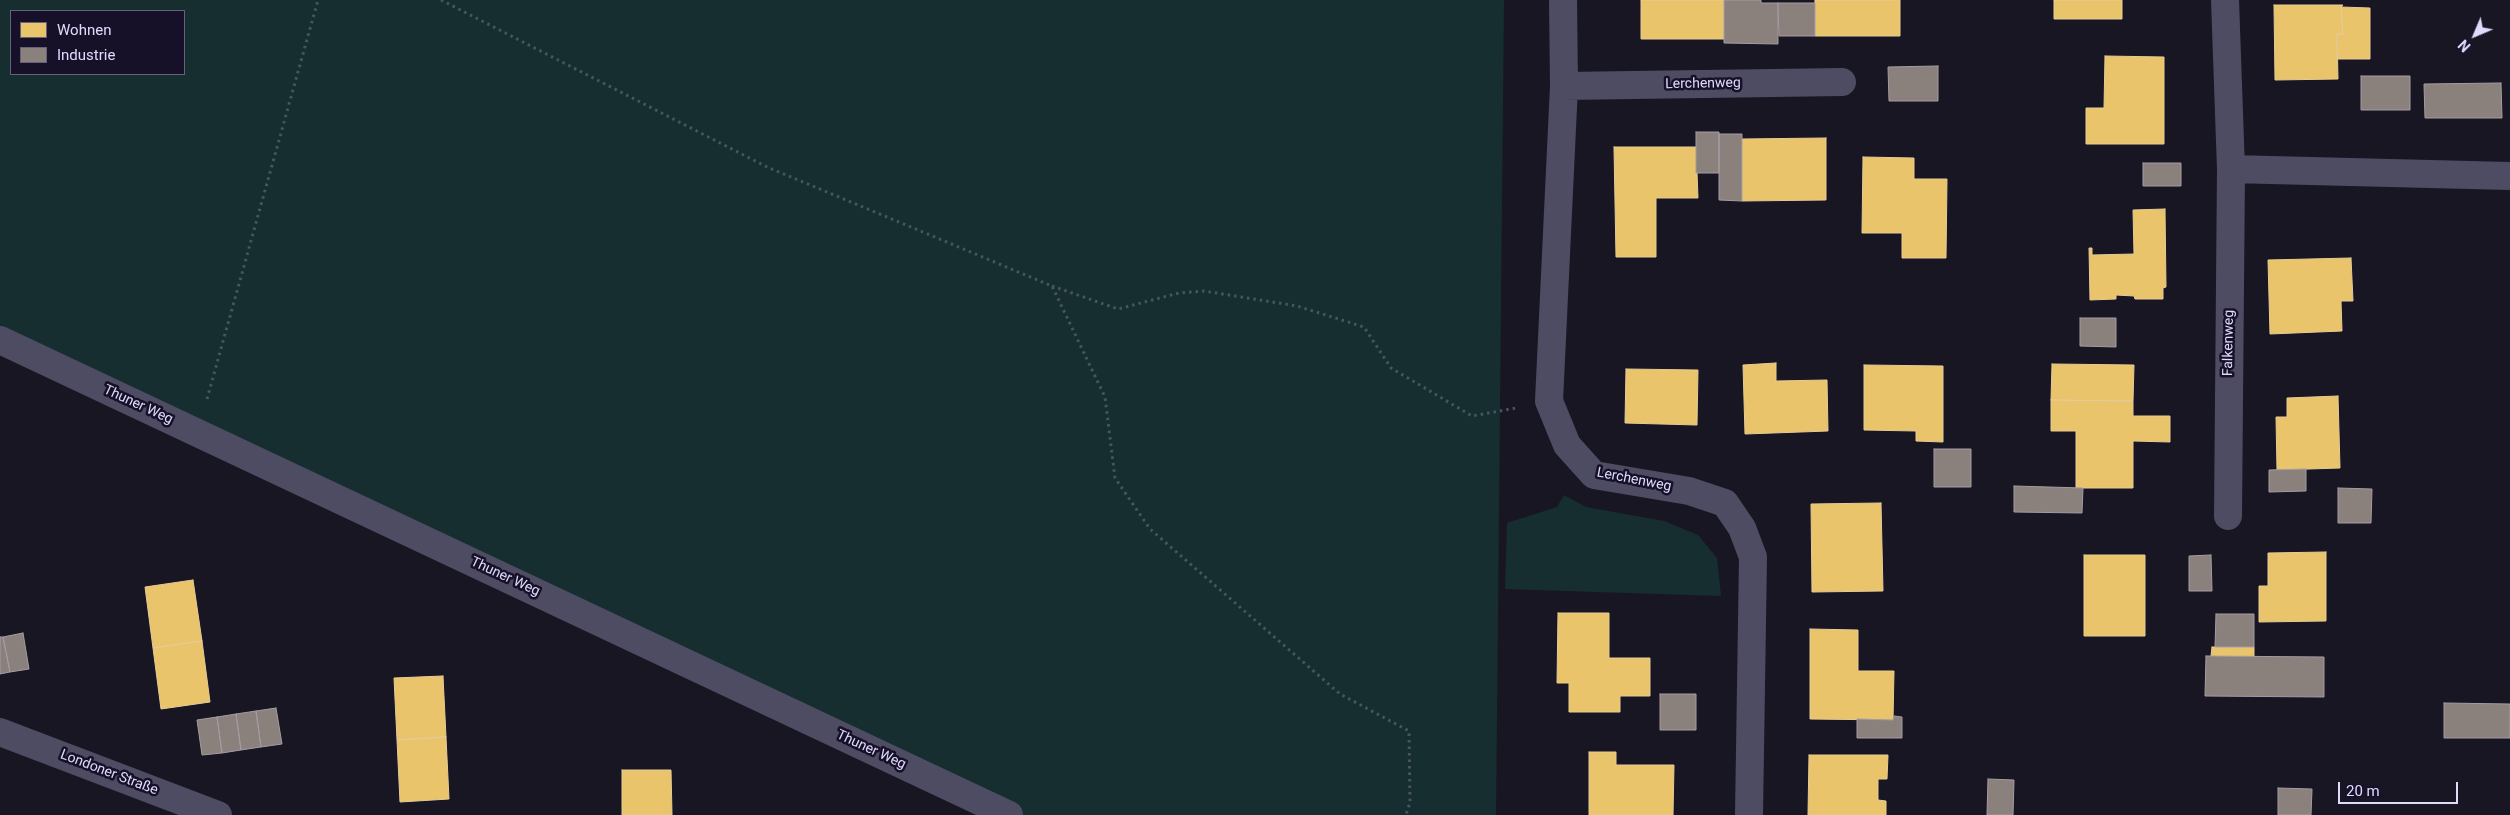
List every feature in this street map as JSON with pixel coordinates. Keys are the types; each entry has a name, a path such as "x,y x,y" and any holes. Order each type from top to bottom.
{"street":[{"name":"Lerchenweg","path":"1563,0 1564,86 1549,401 1567,445 1594,475 1689,490 1725,503 1742,528 1753,557 1749,815"},
{"name":"Falkenweg","path":"2225,0 2231,170 2228,516"},
{"name":"Lerchenweg","path":"1564,86 1842,82"},
{"path":"2231,170 2510,176"},
{"name":"Thuner Weg","path":"0,340 1006,814"},
{"name":"Londoner Straße","path":"0,732 218,815"}],"path":[{"path":"198,433 318,0"},
{"path":"441,0 767,167 1052,286 1118,309 1179,293 1204,291 1297,306 1364,326 1391,368 1472,416 1549,401"},
{"path":"1052,286 1105,397 1116,478 1150,530 1340,694 1409,731 1410,802 1406,815"}],"green space":[{"path":"0,0 1504,0 1496,815 1015,815 0,335"},
{"path":"1564,495 1586,507 1664,521 1698,535 1717,558 1721,596 1505,589 1507,523 1557,507"}],"building: Wohnen":[{"path":"1641,0 1724,0 1724,39 1641,39"},
{"path":"1815,0 1900,0 1900,36 1815,36"},
{"path":"2054,0 2122,0 2122,19 2054,19"},
{"path":"2274,5 2343,5 2341,7 2343,34 2337,34 2338,79 2275,80"},
{"path":"2341,7 2370,8 2370,59 2337,59 2337,34 2343,34"},
{"path":"2105,56 2164,57 2164,144 2086,144 2086,108 2104,108"},
{"path":"1826,138 1826,200 1742,201 1742,139"},
{"path":"1614,147 1696,147 1698,198 1656,198 1656,257 1616,257"},
{"path":"1863,157 1914,158 1914,179 1947,179 1946,258 1902,258 1902,233 1862,233"},
{"path":"2165,209 2166,287 2163,288 2163,299 2135,299 2134,296 2116,295 2116,299 2090,300 2089,248 2092,248 2092,255 2134,254 2133,210"},
{"path":"2351,258 2353,301 2341,301 2342,331 2270,334 2268,260"},
{"path":"1776,363 1776,381 1827,380 1828,431 1745,434 1743,365"},
{"path":"2052,364 2134,365 2133,401 2051,400"},
{"path":"1864,365 1943,366 1943,442 1916,441 1916,431 1864,430"},
{"path":"1626,369 1698,370 1697,425 1625,423"},
{"path":"2338,396 2340,468 2277,470 2276,417 2287,417 2287,398"},
{"path":"2051,400 2133,401 2133,416 2170,416 2170,442 2133,441 2133,488 2076,488 2076,431 2051,431"},
{"path":"1881,503 1883,591 1812,592 1811,504"},
{"path":"2326,552 2326,621 2259,622 2259,586 2268,586 2268,553"},
{"path":"2084,555 2145,555 2145,636 2084,636"},
{"path":"193,580 202,641 153,648 145,587"},
{"path":"1558,613 1609,613 1609,658 1650,658 1650,696 1620,696 1620,712 1569,712 1569,683 1557,683"},
{"path":"1810,629 1858,630 1858,671 1894,671 1893,720 1810,719"},
{"path":"202,641 210,702 161,709 153,648"},
{"path":"2212,647 2254,647 2254,657 2211,656"},
{"path":"443,676 446,737 397,740 394,678"},
{"path":"446,737 449,799 400,802 397,740"},
{"path":"1589,752 1616,752 1616,765 1674,765 1673,815 1589,815"},
{"path":"1809,755 1888,755 1887,779 1878,779 1878,800 1886,801 1886,815 1808,815"},
{"path":"622,770 671,770 672,815 622,815"}],"building: Industrie":[{"path":"1724,0 1761,0 1761,3 1778,3 1778,44 1724,43"},
{"path":"1778,3 1815,3 1815,36 1779,36"},
{"path":"1938,66 1938,101 1889,101 1888,67"},
{"path":"2361,76 2410,76 2410,110 2361,110"},
{"path":"2501,83 2502,118 2425,118 2424,84"},
{"path":"1696,132 1719,132 1719,173 1696,173"},
{"path":"1719,134 1742,134 1742,201 1719,200"},
{"path":"2143,163 2181,163 2181,186 2143,186"},
{"path":"2080,318 2116,318 2116,347 2080,346"},
{"path":"1934,449 1971,449 1971,487 1934,487"},
{"path":"2306,469 2306,491 2269,492 2269,470"},
{"path":"2014,486 2083,488 2082,513 2014,512"},
{"path":"2338,488 2372,489 2371,523 2338,523"},
{"path":"2211,555 2212,591 2189,591 2189,556"},
{"path":"2216,614 2254,614 2254,647 2215,647"},
{"path":"23,633 29,669 10,672 3,637"},
{"path":"0,637 3,637 10,672 0,674"},
{"path":"2206,656 2324,657 2324,697 2205,696"},
{"path":"1660,694 1696,694 1696,730 1660,730"},
{"path":"2444,703 2510,704 2510,738 2444,738"},
{"path":"276,708 282,744 261,747 256,711"},
{"path":"256,711 261,747 241,750 236,714"},
{"path":"236,714 241,750 222,753 217,717"},
{"path":"1894,716 1902,717 1902,738 1857,738 1857,719 1893,720"},
{"path":"217,717 222,753 202,755 197,720"},
{"path":"1988,779 2014,780 2013,815 1987,815"},
{"path":"2278,788 2312,789 2311,815 2278,815"}]}
